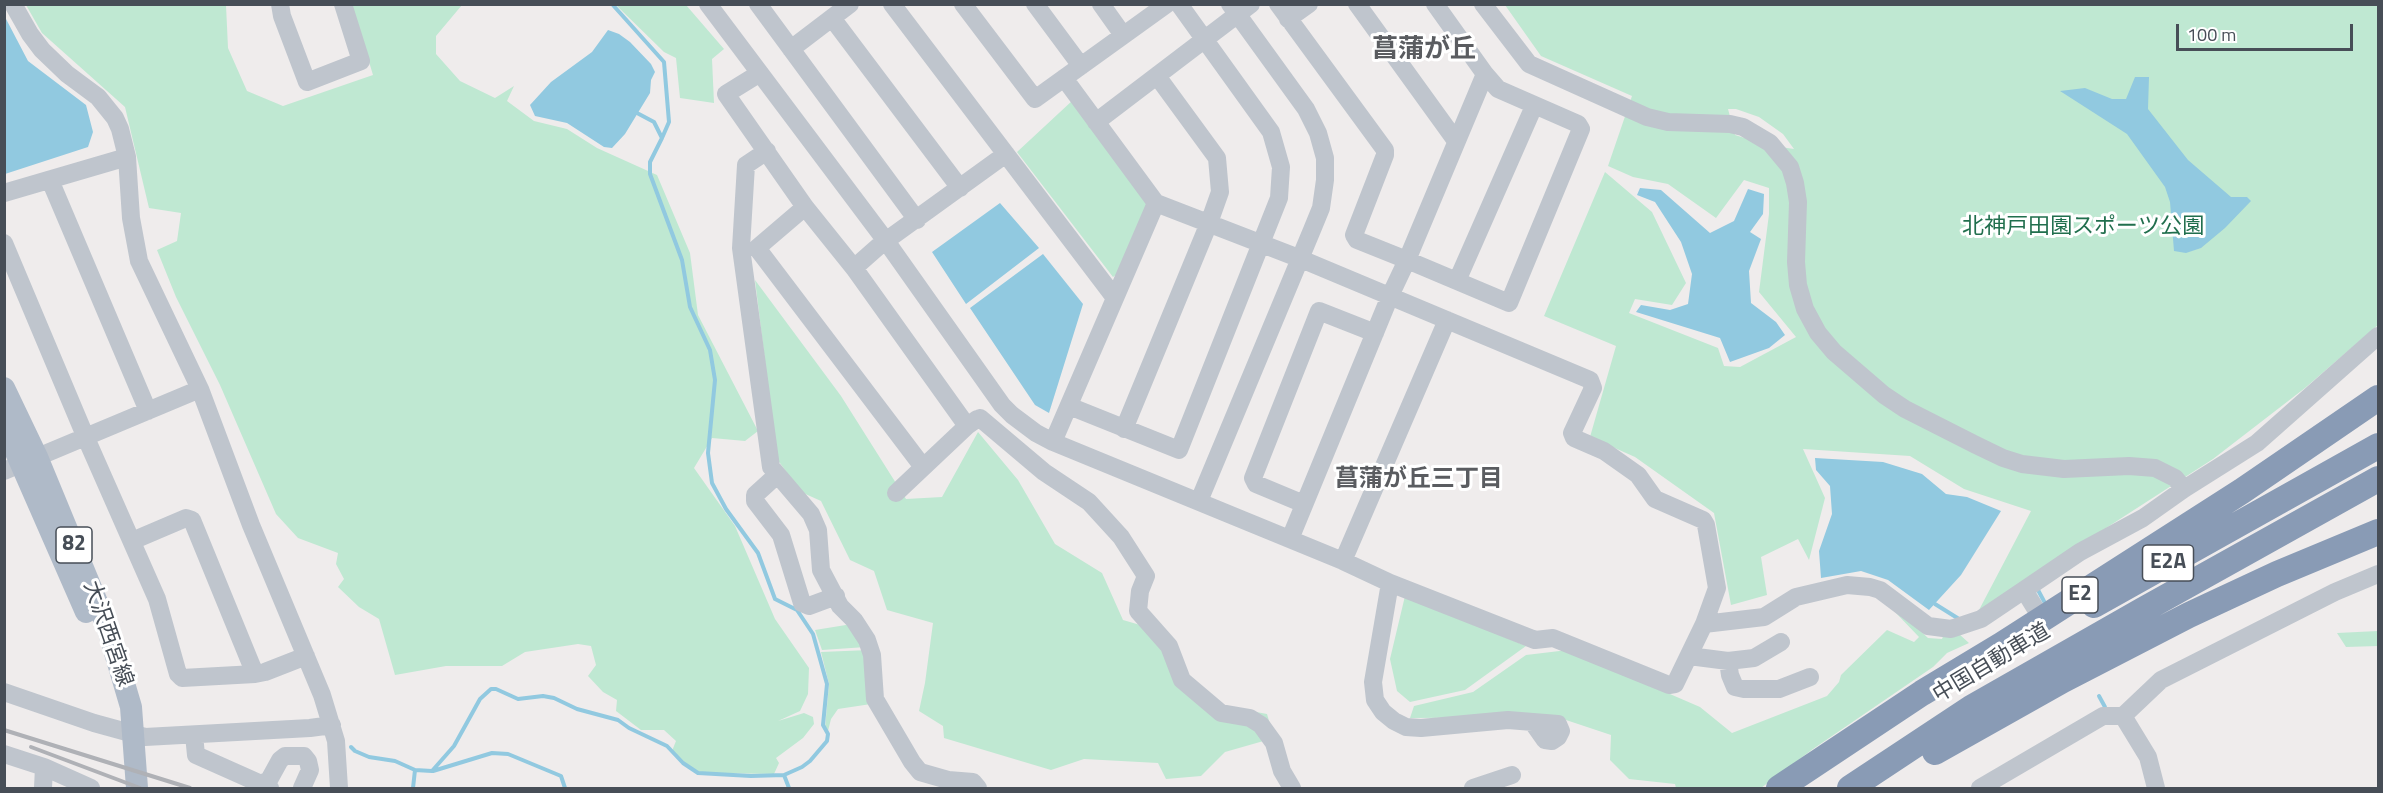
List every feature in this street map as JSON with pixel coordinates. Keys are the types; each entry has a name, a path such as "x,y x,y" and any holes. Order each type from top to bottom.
{"highway":[{"name":"E2","path":"1779,789 1922,693 2000,646 2242,491 2379,398"},
{"name":"中国自動車道","path":"1801,789 1849,754 2028,641 2379,446"},
{"name":"中国自動車道","path":"1850,789 1971,708 2379,479"},
{"path":"1877,789 1952,741 2188,615 2277,574 2379,532"},
{"path":"2277,574 2379,546"}],"main road":[{"name":"大沢西宮線","path":"4,388 21,463"},
{"name":"大沢西宮線","path":"4,425 21,463 108,629 137,789"},
{"name":"大沢西宮線","path":"121,789 123,705"}],"street":[{"path":"13,4 42,50 67,74 98,97 120,129 127,157 130,218 139,261 200,388 251,525 306,656 332,725 338,761 339,789"},
{"path":"280,4 282,16 308,82 361,61 342,4"},
{"path":"708,4 886,241 1002,405 1036,433 1343,561 1390,583 1535,640 1553,638 1669,685 1675,684 1704,624 1717,588 1706,525 1703,520 1655,499 1638,475 1604,451 1574,438 1572,433 1593,388 1590,380 1301,259 1156,203 1064,78"},
{"path":"758,4 917,220"},
{"path":"791,49 850,4"},
{"path":"892,4 1115,298"},
{"path":"963,4 1035,99 1167,4"},
{"path":"1035,4 1081,66"},
{"path":"1101,4 1123,35"},
{"path":"1069,406 1179,450 1279,198 1281,166 1271,132 1179,4"},
{"path":"1309,4 1283,12 1385,150 1386,155 1354,235 1357,240 1509,303 1581,129 1578,123 1498,90 1435,4"},
{"path":"1357,4 1456,141"},
{"path":"1483,4 1529,64 1647,117 1668,122 1730,124 1743,127 1770,143 1790,167 1796,183 1798,202 1796,262 1798,285 1805,309 1818,333 1834,352 1884,395 1905,409 1976,445 2022,464 2064,469 2129,466 2155,468 2175,478 2184,489"},
{"path":"1096,122 1205,39 1239,8 1306,109 1325,158 1321,208 1199,501"},
{"path":"832,18 960,188"},
{"path":"760,73 726,94 805,207 974,422 1089,502 1121,537 1146,576 1140,591 1138,611 1169,645 1182,680 1221,713 1250,718 1261,725 1274,743 1282,771 1292,789"},
{"path":"1290,540 1390,296 1485,74"},
{"path":"1124,429 1220,192 1217,158 1157,76"},
{"path":"1456,281 1533,106"},
{"path":"767,151 746,165 741,248 771,467 811,514 818,530 822,570 840,606 854,620 867,640 872,655 875,699 912,762 920,772 948,780 973,782 978,789"},
{"path":"854,268 886,241 1006,154"},
{"path":"4,193 127,157"},
{"path":"50,180 148,411"},
{"path":"1053,442 1156,203"},
{"path":"805,207 757,248 923,467"},
{"path":"4,243 157,599 178,674 182,678 255,674 306,656"},
{"path":"1304,504 1256,484 1252,478 1319,311 1375,333"},
{"path":"1343,561 1447,320"},
{"path":"1704,624 1764,617 1796,597 1847,585 1880,590 1928,626 1952,629 1981,619 2080,552 2143,518 2184,489 2258,443 2379,336"},
{"path":"21,463 86,438 200,388"},
{"path":"896,493 974,422 1002,405"},
{"path":"777,474 755,495 755,501 781,536 801,603 809,606 836,596"},
{"path":"132,541 186,518 192,520 255,674"},
{"path":"2123,716 2161,680 2335,592 2379,574"},
{"path":"1390,583 1373,682 1375,700 1383,712 1406,727 1508,720 1533,723"},
{"path":"2024,590 2037,611"},
{"path":"1689,656 1728,661 1754,657 1781,642"},
{"path":"1728,661 1735,687 1744,689 1779,689 1810,677"},
{"path":"4,692 125,733 145,737 332,725"},
{"path":"1980,789 2099,710 2123,716 2148,757 2156,789"},
{"path":"194,735 196,755 265,786 280,760 285,756 304,756 309,761 310,770 302,789"},
{"path":"4,754 44,767 91,789"},
{"path":"290,756 297,761 301,772 294,789"},
{"path":"43,789 44,767"},
{"path":"1473,789 1512,775"}],"green space":[{"path":"26,5 226,5 228,48 247,91 283,106 373,75 352,5 462,5 436,36 436,54 460,81 495,98 514,86 507,101 534,121 567,129 597,148 657,175 690,253 698,315 758,431 745,441 712,438 694,468 735,526 775,619 809,668 808,694 800,711 778,721 804,713 813,717 814,724 803,738 776,758 779,763 774,774 712,773 689,768 672,751 676,741 664,730 641,730 616,711 617,700 603,692 588,676 596,665 591,646 578,644 525,652 502,666 446,666 395,675 379,619 359,607 338,587 344,579 336,564 338,553 298,538 276,514 220,385 176,297 157,250 177,241 181,213 149,208 125,107 42,33"},
{"path":"616,5 686,5 724,49 712,59 714,103 680,98 676,58 664,52"},
{"name":"北神戸田園スポーツ公園","path":"1505,5 2378,5 2378,325 2305,388 2213,459 1979,610 2031,511 1964,489 1910,456 1803,449 1825,498 1809,560 1798,539 1761,557 1767,595 1731,605 1714,513 1635,457 1590,437 1616,346 1544,316 1605,172 1652,212 1686,283 1672,305 1635,299 1629,313 1718,348 1724,366 1740,367 1796,337 1759,292 1769,214 1769,188 1744,180 1716,218 1668,184 1633,177 1608,166 1632,96 1541,56","holes":["1728,109 1736,109 1759,117 1783,134 1794,149 1767,145 1735,135"]},
{"path":"1073,100 1150,203 1119,273 1113,277 1017,152"},
{"path":"755,280 841,396 906,499 942,497 978,432 1018,480 1055,544 1102,573 1123,620 1154,629 1185,672 1224,706 1267,714 1274,738 1225,752 1201,776 1166,779 1158,763 1084,759 1051,770 944,738 943,726 919,711 933,623 887,610 874,571 850,560 821,501 801,492 777,459"},
{"path":"1405,596 1526,646 1465,690 1410,702 1397,691 1390,659"},
{"path":"1895,612 1928,638 1942,639 1944,634 1959,634 1969,643 1947,653 1933,667 1813,749 1761,788 1676,788 1675,784 1629,779 1610,760 1611,735 1557,717 1410,718 1414,706 1473,692 1526,655 1568,650 1700,707 1732,733 1827,696 1839,682 1841,675 1887,630 1914,642 1919,637"},
{"path":"852,624 866,647 822,650 815,630"},
{"path":"2378,631 2378,646 2346,647 2337,633"},
{"path":"869,650 871,704 838,709 831,719 828,731 825,728 829,684 821,652"}],"water":[{"path":"5,17 28,61 86,105 93,132 88,147 5,174"},
{"path":"608,30 630,42 651,64 655,72 651,80 650,93 625,134 612,148 604,147 567,123 535,116 530,105 551,82 592,52"},
{"path":"2135,77 2149,77 2148,109 2188,160 2231,197 2247,197 2251,201 2225,228 2201,248 2186,253 2174,251 2170,202 2165,187 2127,134 2060,91 2085,88 2112,99 2126,99"},
{"path":"1640,188 1661,190 1710,233 1734,221 1748,189 1764,194 1763,214 1750,232 1761,239 1749,271 1751,303 1776,322 1785,335 1769,348 1730,362 1720,338 1636,312 1641,305 1670,310 1688,304 1692,274 1681,242 1655,202 1637,195"},
{"path":"1000,203 1039,248 966,304 932,252"},
{"path":"1043,254 1083,304 1049,413 1035,405 970,308"},
{"path":"1815,458 1883,462 1922,474 1946,494 1967,497 2001,511 1961,575 1929,610 1888,580 1861,571 1821,578 1819,551 1832,514 1830,486 1816,470"}],"waterway":[{"path":"612,4 664,62 669,122 662,138"},
{"path":"351,747 369,757 395,761 415,770 432,771 454,746 480,699 491,689 518,699 543,696 554,698 577,709 618,720 629,728 667,746 683,763 698,773 784,775 810,761 827,741 828,734 823,725 827,684 813,634 797,610 775,599 758,553 726,509 712,483 708,453 715,380 710,350 690,307 682,260 650,174 650,162 662,138 654,122 637,113"},
{"path":"2038,590 2046,605"},
{"path":"1935,604 1959,619"},
{"path":"2099,696 2105,707"},
{"path":"433,771 492,753 508,754 561,776 565,788"},
{"path":"413,788 415,770"},
{"path":"784,775 789,788"}],"railway":[{"path":"4,730 190,788"},
{"path":"31,747 140,788"}],"district":[{"name":"菖蒲が丘","path":"1424,51"},
{"name":"菖蒲が丘三丁目","path":"1419,480"}]}
